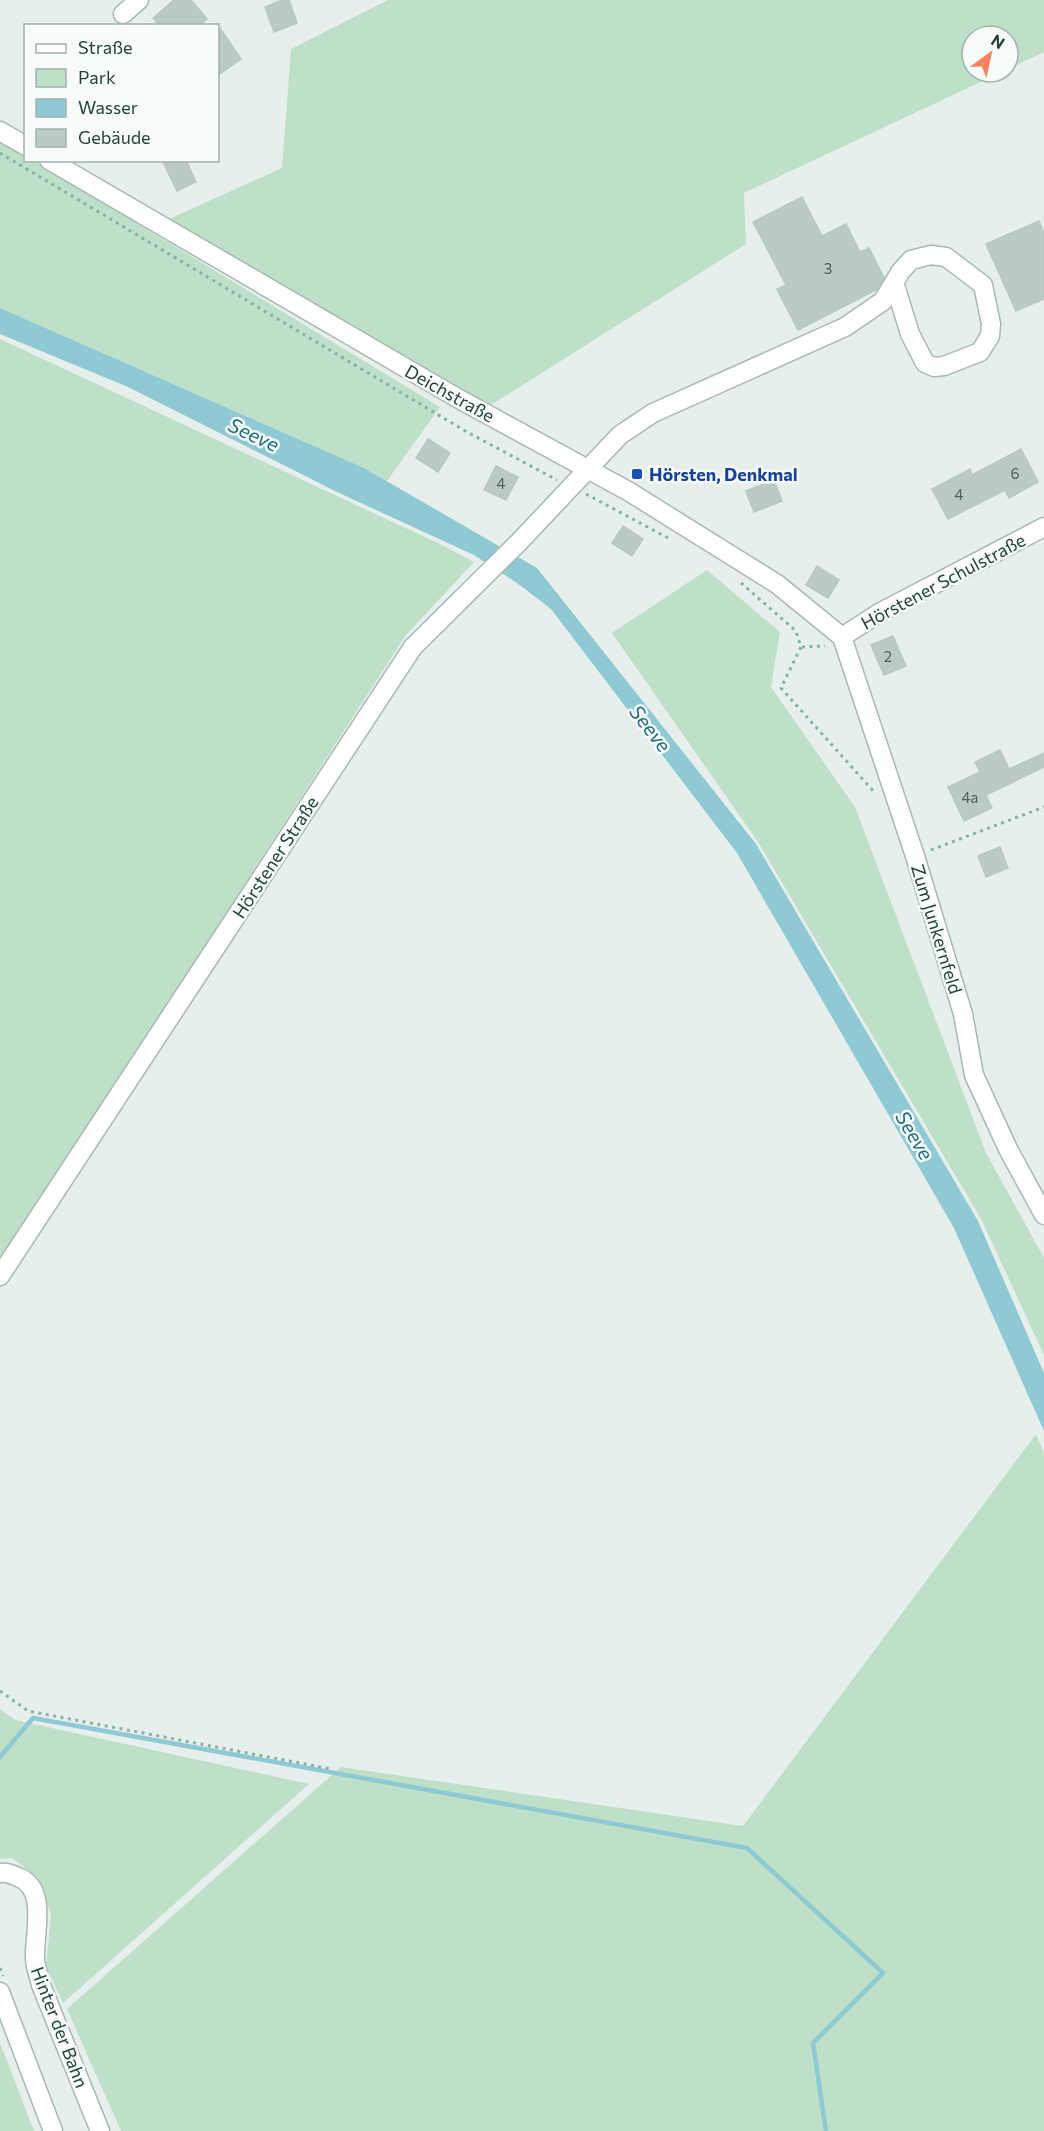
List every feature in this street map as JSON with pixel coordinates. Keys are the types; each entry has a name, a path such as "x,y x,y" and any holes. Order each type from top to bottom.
{"street":[{"path":"123,14 139,0"},
{"path":"0,131 24,146"},
{"name":"Deichstraße","path":"52,162 459,399 589,469 712,542 777,584 842,637"},
{"path":"931,255 946,257 984,285 988,302 990,336 980,352 944,366 934,367 925,363 910,334 894,282 911,260 931,255"},
{"name":"Hörstener Straße","path":"0,1276 413,647 520,541 620,435 653,413 845,327 883,301 894,282"},
{"name":"Hörstener Schulstraße","path":"842,637 879,613 1044,527"},
{"name":"Zum Junkernfeld","path":"842,637 915,856 963,1014 974,1075 1008,1149 1044,1215"},
{"name":"Hinter der Bahn","path":"0,1873 6,1872 23,1879 35,1894 39,1913 34,1935 35,1962 39,1977 100,2131"},
{"path":"0,1992 53,2131"}],"path":[{"path":"0,153 467,432 556,478 566,493"},
{"path":"585,494 676,542"},
{"path":"734,577 796,632 801,647 781,688 874,792 878,803"},
{"path":"915,856 1044,807"},
{"path":"0,1691 28,1711 332,1768"}],"green space":[{"path":"388,0 1044,0 1044,52 1020,63 1020,24 960,24 960,84 976,84 744,193 746,244 491,405 158,224 282,168 291,49"},
{"path":"0,140 24,155 24,162 36,162 440,407 387,481 364,468 0,308"},
{"path":"0,339 440,544 474,562 406,635 0,1262"},
{"path":"707,570 780,632 771,687 855,807 986,1153 1044,1258 1044,1355 981,1219 758,842 612,633"},
{"path":"1036,1434 1044,1453 1044,2131 121,2131 67,2009 341,1767 743,1826"},
{"path":"0,1709 15,1720 309,1784 63,2003 46,1967 51,1915 38,1878 12,1858 0,1859"},
{"path":"0,2043 34,2131 0,2131"}],"water":[{"name":"Seeve","path":"0,308 364,468 537,568 756,844 978,1221 1044,1373 1044,1431 954,1228 737,853 551,609 474,555 337,492 128,387 0,334"}],"building":[{"path":"174,0 191,0 207,19 201,24 158,24 153,18"},
{"path":"282,0 289,0 297,23 274,32 265,7"},
{"path":"219,26 241,59 219,74"},
{"path":"163,162 187,162 196,182 177,191"},
{"path":"802,197 822,236 846,224 860,252 869,248 884,278 876,290 798,330 777,289 786,285 753,222"},
{"path":"1039,221 1044,233 1044,299 1016,311 986,244"},
{"path":"428,439 450,453 438,472 416,458"},
{"path":"1021,449 1038,482 1009,498 1005,490 948,519 932,489 970,469 972,475"},
{"path":"496,466 518,477 506,500 484,490"},
{"path":"774,480 782,501 754,512 746,491"},
{"path":"623,526 643,539 632,556 612,543"},
{"path":"817,566 839,580 828,598 806,585"},
{"path":"893,636 906,666 884,675 871,645"},
{"path":"1000,750 1009,769 1044,753 1044,767 986,795 992,808 964,821 948,787 980,772 975,762"},
{"path":"1000,847 1008,868 986,877 978,856"}],"waterway":[{"path":"0,1757 33,1718 747,1848 883,1973 813,2043 826,2131"}],"place":[{"name":"Hörsten, Denkmal","path":"637,474"}]}
